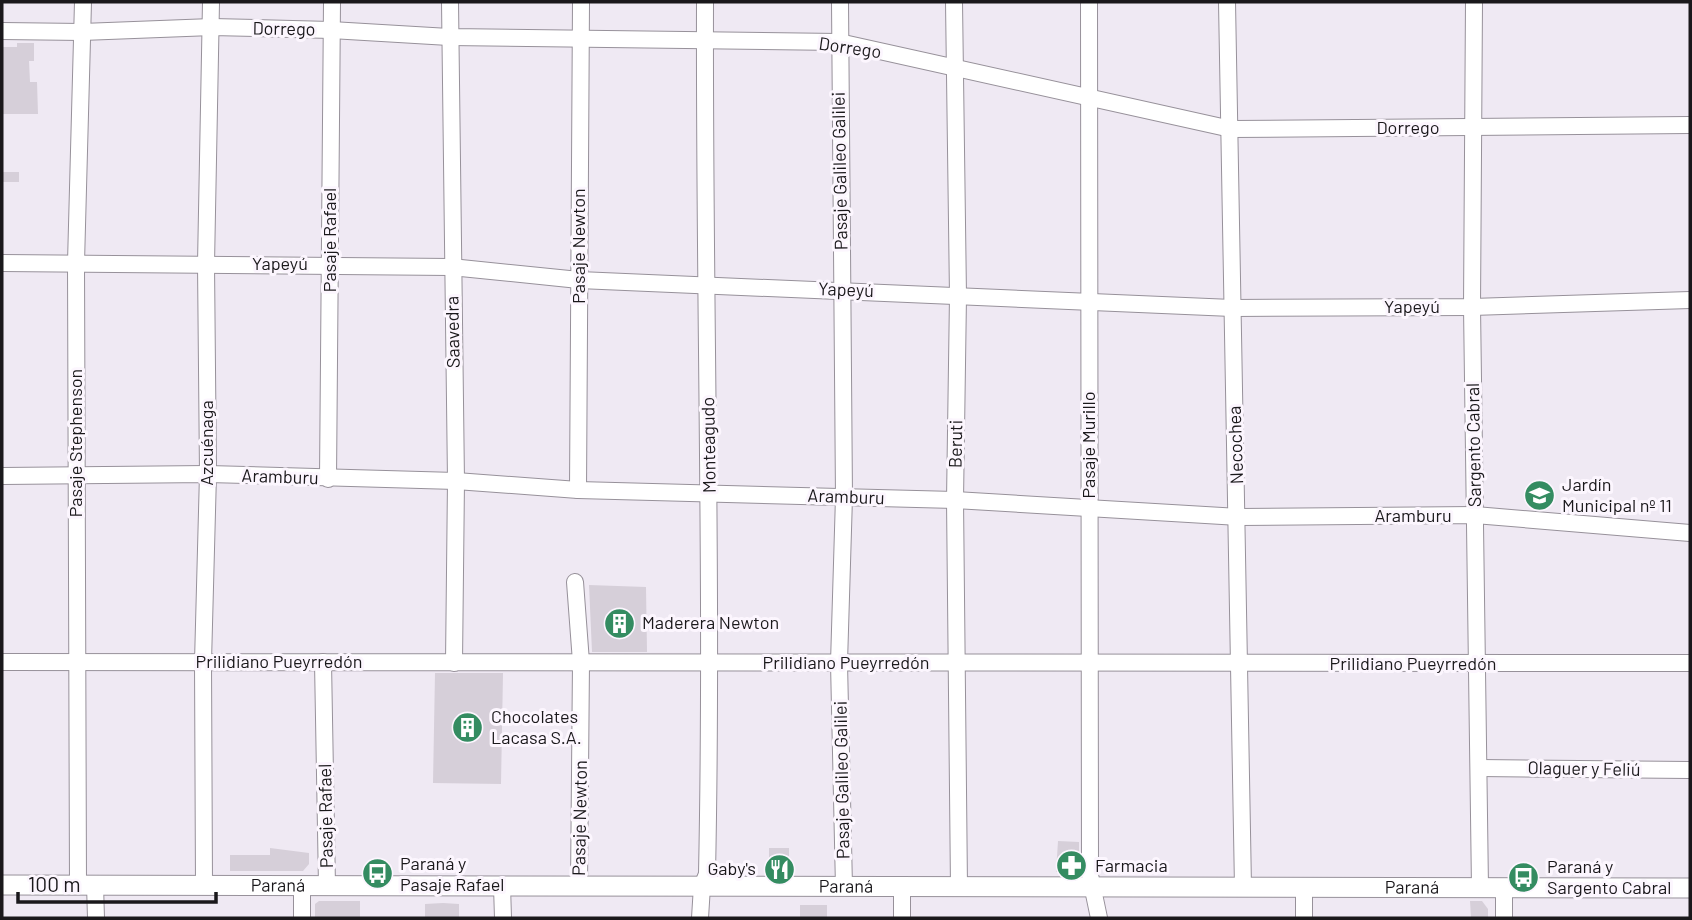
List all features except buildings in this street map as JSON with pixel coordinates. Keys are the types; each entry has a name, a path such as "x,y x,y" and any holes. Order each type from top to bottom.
{"street":[{"name":"Pasaje Stephenson","path":"83,2 76,263 75,476 87,885 96,918"},
{"name":"Azcuénaga","path":"204,885 203,662 208,474 206,264 211,2"},
{"name":"Pasaje Rafael","path":"328,479 332,2"},
{"name":"Saavedra","path":"450,2 451,267 456,481 454,663"},
{"name":"Pasaje Newton","path":"578,490 581,2"},
{"name":"Monteagudo","path":"699,918 702,886 707,874 712,663 705,285 705,2"},
{"name":"Pasaje Galileo Galilei","path":"840,2 844,497 839,663 844,887"},
{"name":"Beruti","path":"954,2 958,296 956,663 959,887"},
{"name":"Pasaje Murillo","path":"1089,2 1090,876 1099,918"},
{"name":"Necochea","path":"1227,2 1232,308 1239,517 1243,887"},
{"name":"Sargento Cabral","path":"1474,2 1472,307 1480,888"},
{"name":"Dorrego","path":"2,31 82,32 212,27 449,37 839,43 1231,129 1690,125"},
{"name":"Yapeyú","path":"2,263 451,267 579,280 1232,308 1472,307 1690,300"},
{"name":"Aramburu","path":"2,476 208,474 456,481 578,490 956,500 1239,517 1475,515 1690,533"},
{"name":"Pasaje Newton","path":"575,582 581,662 579,886"},
{"name":"Prilidiano Pueyrredón","path":"2,662 1690,663"},
{"name":"Pasaje Rafael","path":"323,662 327,886"},
{"name":"Olaguer y Feliú","path":"1479,768 1690,770"},
{"name":"Paraná","path":"2,885 1690,888"},
{"path":"302,885 302,918"},
{"path":"502,886 502,918"},
{"path":"902,887 902,918"},
{"path":"1304,888 1304,918"},
{"path":"1504,888 1504,918"}],"place":[{"name":"Jardín Municipal nº 11","path":"1539,495"},
{"name":"Maderera Newton","path":"619,623"},
{"name":"Chocolates Lacasa S.A.","path":"468,727"},
{"name":"Farmacia","path":"1072,866"},
{"name":"Gaby's","path":"779,869"},
{"name":"Paraná y Pasaje Rafael","path":"377,874"},
{"name":"Paraná y Sargento Cabral","path":"1524,877"}]}
